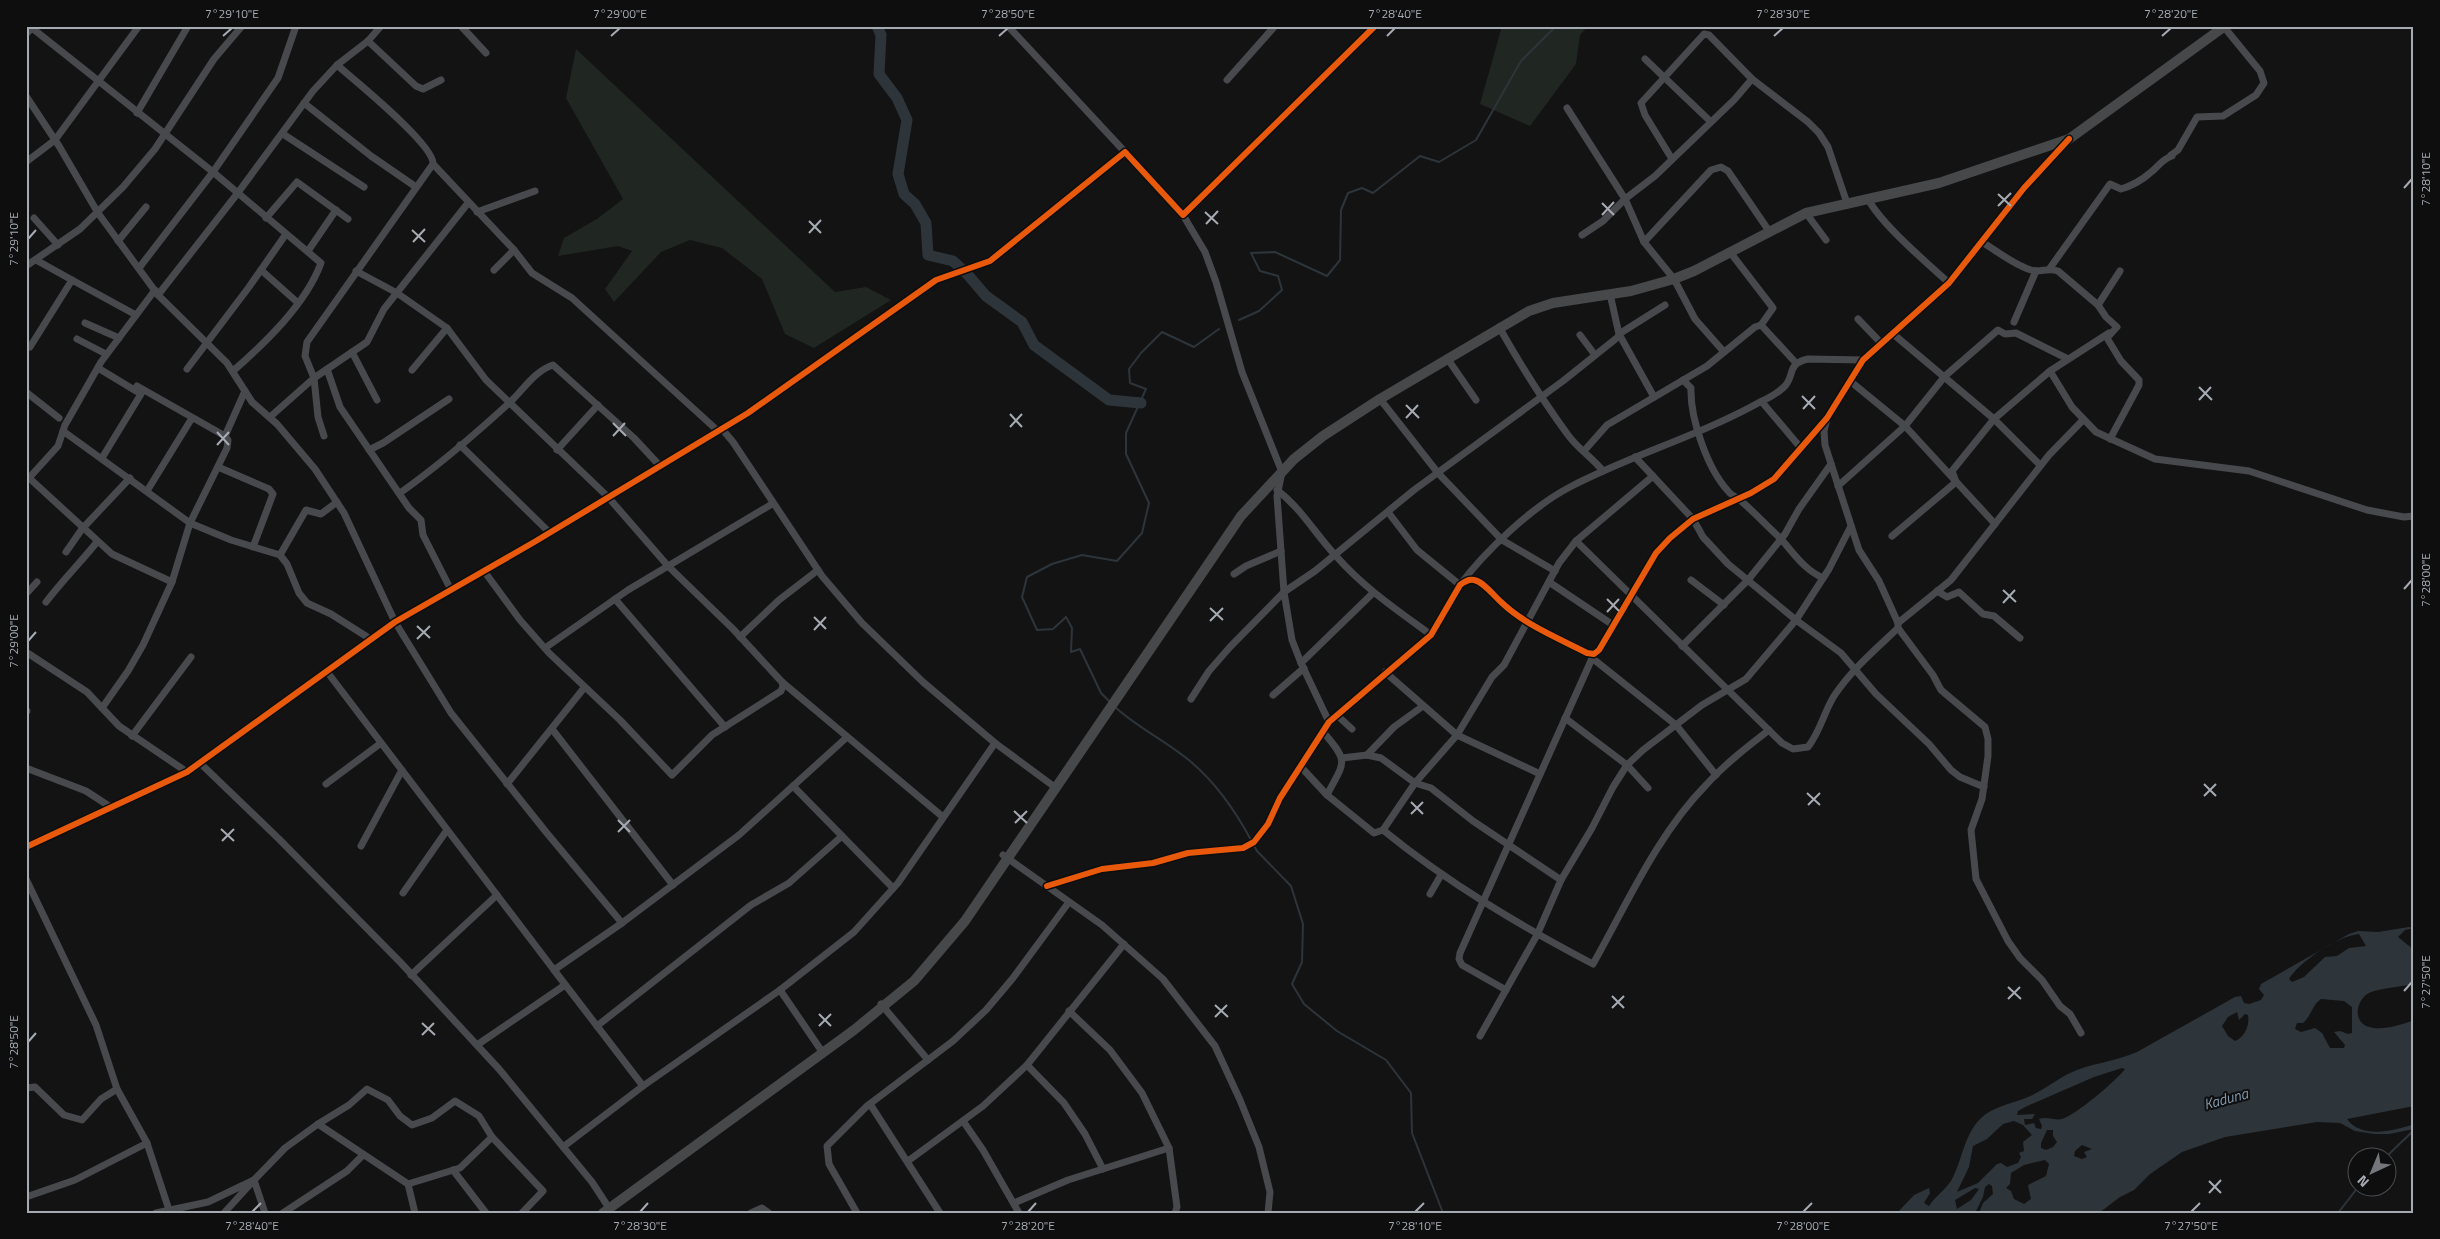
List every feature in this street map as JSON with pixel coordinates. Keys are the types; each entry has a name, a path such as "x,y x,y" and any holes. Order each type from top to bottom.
{"main road":[{"path":"596,1213 606,1209 821,1051 882,1005 911,976 946,937 1005,857 1229,524 1260,487 1282,472 1294,459 1322,436 1447,358 1529,311 1553,303 1651,287 1674,279 1806,213 1939,183 2069,139 2224,27"}],"street":[{"path":"137,113 188,26"},
{"path":"26,266 58,245 98,213 123,187 165,135 214,59 242,26"},
{"path":"139,268 214,172 278,78 296,26"},
{"path":"172,582 112,554 27,476 58,446 63,431 106,354 136,315 237,194 304,103 337,65 368,41 381,26"},
{"path":"1008,26 1183,214 1205,252 1216,282 1242,372 1282,472 1277,490 1284,592 1292,640 1302,666 1329,722"},
{"path":"1227,80 1274,26"},
{"path":"1183,214 1375,26"},
{"path":"26,34 33,27 97,81 214,172 237,194 321,263 277,331 233,371"},
{"path":"26,162 55,140 137,27"},
{"path":"463,27 486,53"},
{"path":"2050,268 2110,184 2122,189 2130,186 2150,173 2164,158 2171,156 2178,150 2197,117 2223,116 2256,95 2264,83 2260,71 2224,27"},
{"path":"1672,159 1644,115 1641,102 1704,34 1708,35 1752,79 1820,133 1828,147 1847,203"},
{"path":"368,41 416,86 423,89 442,80"},
{"path":"1645,59 1710,121"},
{"path":"337,65 396,116 429,153 433,164 514,250 532,273 572,298 733,442 772,504 818,570 862,623 923,682 995,743 1053,786"},
{"path":"1582,235 1603,221 1625,199 1655,176 1710,121 1734,100 1752,79"},
{"path":"26,96 55,140 98,213 157,292 233,371 259,409 270,417 315,469 337,502 395,622 451,713 622,923"},
{"path":"304,103 371,156 416,187"},
{"path":"1567,108 1625,199 1644,242 1674,279 1695,319 1724,352"},
{"path":"283,134 364,187"},
{"path":"1506,990 1462,965 1459,960 1508,845 1593,656 1656,553 1670,538 1693,519 1739,499 1774,479 1800,447 1821,430 1863,360 1892,333 1924,308 1949,283 2024,188 2069,139"},
{"path":"26,847 187,772 328,673 395,622 550,533 748,413 936,280 990,261 1125,152"},
{"path":"324,436 318,417 314,378 305,356 307,342 433,164"},
{"path":"1644,242 1711,170 1721,167 1728,171 1769,231"},
{"path":"266,218 297,182 348,219"},
{"path":"477,212 535,191"},
{"path":"1868,199 1874,210 1949,283"},
{"path":"270,417 314,378 371,338 378,319 455,217 468,203"},
{"path":"118,241 146,207"},
{"path":"308,252 336,210"},
{"path":"1806,213 1826,240"},
{"path":"34,218 58,245"},
{"path":"187,368 286,234"},
{"path":"1982,242 2028,269 2036,271 2050,268 2058,271 2098,304 2106,317 2117,326"},
{"path":"494,270 514,250"},
{"path":"1584,451 1607,425 1707,366 1755,327 1761,325 1774,308 1730,252"},
{"path":"36,260 136,315"},
{"path":"261,270 297,302"},
{"path":"356,271 397,293 447,328 486,380 508,404 608,497 668,566 740,637 782,682 846,738 943,817"},
{"path":"2014,322 2036,271"},
{"path":"2098,304 2120,271"},
{"path":"27,348 72,280"},
{"path":"1610,294 1619,334 1654,397"},
{"path":"1191,699 1209,671 1284,592 1335,556 1388,512 1596,354 1619,334 1666,305"},
{"path":"1858,318 1881,343"},
{"path":"85,323 118,338"},
{"path":"1761,325 1796,363"},
{"path":"1956,482 1952,471 1994,419 2050,371 2117,326"},
{"path":"2110,439 2139,385 2139,380 2121,361 2107,338 2117,326"},
{"path":"1499,327 1541,396 1569,437 1603,471"},
{"path":"412,370 447,328"},
{"path":"1838,486 1905,426 1945,376 1998,330 2006,334 2016,333 2068,359"},
{"path":"1892,333 1994,419 2040,465"},
{"path":"1580,335 1596,354"},
{"path":"77,339 106,354"},
{"path":"352,352 377,400"},
{"path":"1447,358 1476,400"},
{"path":"1047,886 1102,869 1153,863 1188,853 1243,848 1254,842 1268,824 1280,798 1324,733 1329,722 1385,672 1431,635 1460,585 1474,566 1540,507 1568,488 1603,471 1698,432 1762,402 1783,388 1796,363 1808,359 1863,360"},
{"path":"400,493 431,470 508,404 534,378 553,365 598,405 660,466"},
{"path":"98,368 141,394 102,458"},
{"path":"327,370 340,407 409,508 421,520 423,535 451,590"},
{"path":"2050,371 2072,407 2096,432 2155,459 2249,471 2367,510 2404,517 2414,516"},
{"path":"1684,380 1691,388 1691,403 1698,432 1712,466 1728,492 1739,499 1781,540 1800,563 1812,573 1823,578"},
{"path":"1850,381 1905,426 1995,524"},
{"path":"102,708 128,671 143,645 172,582 190,523 227,448 228,440 225,436 136,386"},
{"path":"225,436 230,420 245,391"},
{"path":"26,392 60,418"},
{"path":"369,450 383,443 449,399"},
{"path":"1380,399 1438,473 1502,540 1555,570"},
{"path":"1762,402 1800,447"},
{"path":"557,450 598,405"},
{"path":"147,491 192,418"},
{"path":"1576,541 1782,743 1792,749 1808,747 1814,739 1834,696 1855,670 1898,625 1951,580 2040,465 2083,420"},
{"path":"1821,430 1862,558 1879,581 1898,625 1941,690 1984,727 1988,740 1984,787 1979,811 1971,830 1976,878 2008,941 2020,958 2042,980 2060,1006 2070,1014 2081,1033"},
{"path":"63,431 190,523 253,547 280,555 287,564 302,598 307,604 331,614 372,640"},
{"path":"460,445 550,533"},
{"path":"1635,457 1693,519 1703,537 1716,551 1796,620 1823,638 1951,770 1960,777 1984,787"},
{"path":"1682,646 1748,580 1781,540 1799,508 1831,464"},
{"path":"218,467 269,489 273,494 253,547"},
{"path":"1301,767 1327,795 1374,833 1383,830 1415,783 1457,735 1492,677 1504,665 1555,570 1576,541 1653,476"},
{"path":"66,552 82,528 130,478"},
{"path":"1892,536 1956,482"},
{"path":"1277,490 1296,507 1335,556 1373,593 1431,635"},
{"path":"280,555 306,510 322,513 337,502"},
{"path":"545,648 615,598 772,504"},
{"path":"1388,512 1418,550 1460,585"},
{"path":"1480,1036 1537,935 1561,880 1627,765 1702,705 1746,679 1796,620 1823,578 1851,526"},
{"path":"46,602 63,579 73,571 97,542"},
{"path":"1234,574 1246,566 1281,551"},
{"path":"740,637 779,600 818,570"},
{"path":"484,571 520,620 545,648 584,688 620,720 672,775 712,735 780,691 783,686 782,682"},
{"path":"1460,585 1466,581 1474,580 1482,584 1510,610 1593,656 1676,725 1716,775"},
{"path":"1691,580 1724,605"},
{"path":"26,594 37,582"},
{"path":"1549,582 1613,626"},
{"path":"1937,591 1947,597 1959,592 1983,614 1994,616 2020,638"},
{"path":"1273,695 1373,593"},
{"path":"615,598 725,727"},
{"path":"26,652 87,692 119,726 187,772"},
{"path":"132,736 192,657"},
{"path":"1385,672 1457,735 1540,774"},
{"path":"328,673 643,1086"},
{"path":"507,784 584,688"},
{"path":"1367,755 1394,727 1424,706"},
{"path":"1339,713 1340,718 1352,729"},
{"path":"1565,718 1627,765 1648,788"},
{"path":"552,729 673,885"},
{"path":"1383,830 1441,875 1483,902 1537,935 1593,964 1666,837 1704,786 1742,750 1769,730"},
{"path":"1324,733 1340,752 1343,764 1327,795"},
{"path":"554,970 622,923 739,835 846,738"},
{"path":"326,784 381,743"},
{"path":"563,1148 643,1086 780,990 854,932 893,888 995,743"},
{"path":"1342,758 1367,755 1381,758 1415,783 1431,788 1473,821 1561,880"},
{"path":"200,763 279,839 499,1069 592,1182 606,1209"},
{"path":"26,768 86,791 112,808"},
{"path":"361,846 402,770"},
{"path":"793,786 893,888"},
{"path":"403,893 447,830"},
{"path":"597,1026 751,905 789,883 842,836"},
{"path":"1005,857 1124,944 1164,979 1215,1046 1259,1147 1270,1192 1268,1213"},
{"path":"1430,894 1441,875"},
{"path":"26,879 96,1025 117,1089 147,1143 169,1212"},
{"path":"411,975 497,896"},
{"path":"857,1213 829,1164 827,1146 870,1104 953,1041 986,1010 1013,978 1069,902"},
{"path":"908,1161 984,1106 1027,1065 1124,944"},
{"path":"476,1045 565,984"},
{"path":"780,990 821,1051"},
{"path":"882,1005 928,1060"},
{"path":"1070,1011 1110,1050 1142,1093 1169,1148 1177,1207 1175,1213"},
{"path":"1027,1065 1064,1103 1085,1134 1103,1169"},
{"path":"26,1088 35,1087 64,1115 82,1120 101,1099 117,1089"},
{"path":"224,1213 285,1148 318,1124 349,1105 367,1088 388,1100 400,1116 412,1125 432,1118 455,1101 479,1116 492,1137 543,1191 522,1213"},
{"path":"870,1104 940,1213"},
{"path":"963,1121 1019,1213"},
{"path":"318,1124 408,1184 415,1213"},
{"path":"408,1184 460,1168 492,1137"},
{"path":"26,1197 75,1180 147,1143"},
{"path":"1014,1203 1103,1169 1169,1148"},
{"path":"282,1213 347,1171 363,1154"},
{"path":"453,1170 486,1213"},
{"path":"156,1213 169,1212 208,1202 254,1180"},
{"path":"254,1180 265,1213"},
{"path":"750,1213 762,1208 769,1213"}],"shaded area":[{"path":"1502,26 1588,26 1580,35 1576,64 1530,126 1480,104"},
{"path":"576,49 835,292 866,287 891,300 814,348 785,334 762,279 722,248 690,240 661,252 614,302 605,289 632,251 618,246 558,256 564,238 597,219 623,199 566,98"}],"water":[{"name":"Kaduna","path":"2409,927 2414,928 2405,930 2398,937 2414,950 2414,984 2369,993 2361,1001 2358,1016 2364,1024 2374,1028 2392,1027 2414,1020 2414,1106 2347,1119 2353,1125 2369,1131 2388,1131 2414,1124 2414,1129 2389,1134 2374,1134 2355,1131 2340,1123 2317,1122 2225,1137 2182,1152 2150,1174 2134,1190 2120,1197 2099,1213 1979,1213 1983,1203 1993,1194 1992,1186 1989,1184 1985,1187 1983,1197 1975,1213 1897,1213 1914,1195 1929,1188 1930,1193 1924,1203 1929,1206 1951,1181 1970,1132 1980,1119 1991,1111 2033,1095 2076,1070 2137,1052 2235,997 2241,996 2244,1003 2249,1004 2261,1000 2264,995 2259,989 2261,984 2326,947 2310,957 2289,979 2292,982 2304,977 2325,957 2337,956 2349,948 2366,946 2359,934 2341,939 2332,944 2349,934 2358,931 2378,932","holes":["2321,999 2344,1001 2352,1007 2352,1033 2334,1032 2345,1045 2344,1048 2330,1048 2322,1033 2315,1028 2301,1032 2295,1029 2297,1023 2303,1023 2306,1020","2237,1012 2239,1020 2245,1014 2248,1015 2246,1030 2242,1037 2235,1041 2228,1036 2222,1026 2228,1017","2122,1068 2125,1069 2113,1082 2069,1116 2062,1119 2039,1119 2042,1126 2041,1129 2036,1128 2034,1123 2025,1125 2024,1119 2032,1119 2035,1114 2017,1115 2018,1111 2094,1077","2014,1121 2023,1125 2032,1135 2023,1142 2024,1151 2019,1153 2021,1157 2018,1163 2007,1167 2001,1163 1997,1164 1978,1183 1957,1192 1969,1167 1973,1146 1987,1139 2003,1124","2047,1130 2053,1130 2053,1136 2057,1142 2053,1147 2046,1150 2041,1148 2041,1143","2082,1145 2092,1149 2084,1152 2087,1157 2082,1159 2074,1156 2075,1151","2045,1160 2049,1164 2046,1176 2028,1185 2031,1199 2024,1204 2014,1199 2011,1191 2006,1188 2010,1184 2011,1173 2024,1165","1975,1188 1979,1189 1971,1200 1957,1209 1955,1200"]}],"waterway":[{"path":"877,26 881,35 879,74 897,98 907,120 898,174 904,194 915,204 926,223 928,255 953,261 986,296 1022,322 1034,345 1109,400 1141,403"},
{"path":"1239,320 1259,311 1282,290 1278,276 1260,271 1251,253 1275,252 1327,276 1340,260 1341,210 1348,193 1362,188 1373,193 1420,156 1439,162 1476,140 1521,61 1556,26"},
{"path":"1110,702 1101,693 1080,649 1071,652 1072,628 1066,617 1053,629 1037,630 1022,597 1027,577 1052,564 1082,555 1117,561 1142,533 1149,503 1126,454 1126,433 1146,389 1130,383 1129,369 1141,353 1162,332 1194,347 1219,329"},
{"path":"1115,707 1199,769 1224,798 1251,840"},
{"path":"1253,844 1257,851 1291,886 1303,924 1302,962 1292,984 1304,1004 1337,1031 1386,1060 1411,1093 1412,1133 1443,1213"},
{"path":"2397,1146 2414,1130"},
{"path":"2338,1213 2351,1196"}],"cycle path":[{"path":"26,847 187,772 395,622 536,541 748,413 936,280 990,261 1125,152 1183,215 1375,26"},
{"path":"1047,886 1102,869 1153,863 1188,853 1243,848 1254,842 1268,824 1280,798 1329,722 1431,635 1460,585 1466,581 1478,581 1520,618 1587,653 1594,654 1599,650 1656,553 1670,538 1693,519 1751,493 1774,479 1827,418 1863,360 1949,283 2024,188 2069,139"}]}
